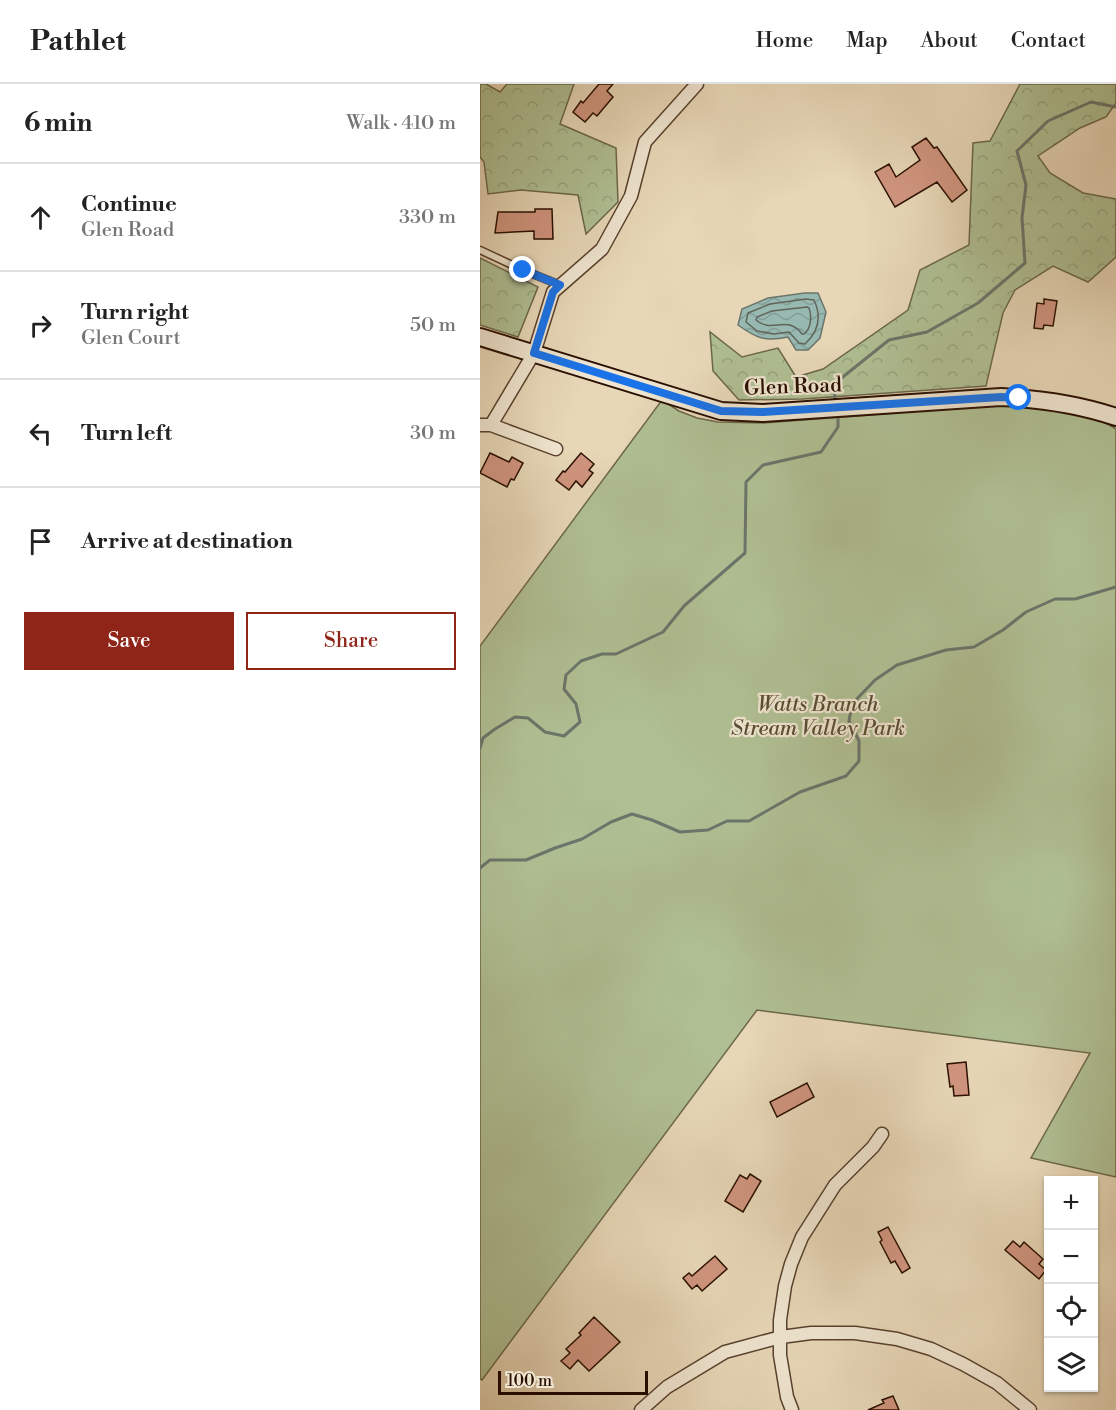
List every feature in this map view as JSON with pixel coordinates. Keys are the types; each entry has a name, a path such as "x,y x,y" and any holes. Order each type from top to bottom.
{"main road":[{"name":"Glen Road","path":"480,337 721,411 763,412 1001,397 1047,400 1091,408 1116,417"}],"street":[{"path":"556,449 486,424 534,353 553,292 602,249 631,196 645,142 697,84"},
{"path":"792,1410 787,1397 780,1355 780,1320 791,1264 802,1237 835,1185 873,1147 882,1134"},
{"path":"641,1410 667,1387 725,1352 781,1337 811,1333 855,1333 897,1339 931,1349 997,1383 1030,1410"}],"lane":[{"path":"480,250 560,285"}],"green space":[{"path":"480,84 486,84 500,92 507,84 574,84 560,124 616,148 618,202 586,234 578,195 521,190 488,194 484,162 480,157"},
{"path":"1020,84 1116,84 1116,103 1106,117 1080,128 1038,156 1050,173 1083,193 1116,199 1116,257 1088,282 1053,266 1015,290 1003,313 986,386 803,399 739,400 713,371 710,332 742,357 778,348 796,377 823,369 908,310 920,270 969,245 973,143 990,141"},
{"path":"480,258 538,287 518,337 480,325"},
{"name":"Watts Branch Stream Valley Park","path":"1014,390 1070,401 1116,429 1116,1177 1031,1158 1090,1053 757,1010 482,1380 480,1379 480,646 662,400 679,411 697,418 718,422 763,423 897,413 918,399"}],"water":[{"path":"818,293 826,312 820,338 808,350 796,350 788,337 761,338 738,325 742,309 768,298"}],"building":[{"path":"599,84 613,84 607,91 613,97 597,116 593,113 585,122 573,112"},
{"path":"926,138 934,148 937,147 967,190 952,202 937,182 895,207 875,172 889,164 896,177 920,160 912,147"},
{"path":"535,209 552,209 553,239 534,239 534,231 495,233 498,212 535,212"},
{"path":"1044,299 1057,301 1053,326 1044,325 1043,329 1034,328 1037,303 1044,304"},
{"path":"490,453 509,462 512,457 523,463 514,480 511,479 507,487 480,473"},
{"path":"581,453 594,464 589,470 593,473 582,487 576,481 569,490 556,480"},
{"path":"966,1062 969,1095 954,1096 953,1086 950,1087 947,1064"},
{"path":"807,1083 814,1097 777,1117 770,1102"},
{"path":"750,1174 761,1181 743,1212 725,1201 740,1175 747,1179"},
{"path":"888,1227 910,1268 902,1273 895,1261 891,1263 880,1242 882,1240 878,1232"},
{"path":"1013,1241 1020,1247 1024,1242 1043,1259 1039,1264 1044,1268 1044,1273 1039,1279 1005,1250"},
{"path":"715,1256 727,1269 702,1291 697,1285 692,1289 683,1278 689,1273 692,1276"},
{"path":"594,1317 620,1342 589,1371 578,1360 570,1369 561,1361 570,1353 566,1349 581,1335 579,1333"},
{"path":"893,1396 899,1410 868,1410 884,1403 882,1400"}],"waterway":[{"path":"835,400 834,384 889,340 927,332 978,303 1025,263 1022,218 1026,185 1017,151 1048,121 1091,102 1116,107"},
{"path":"480,748 483,738 515,717 528,718 545,732 564,736 580,722 576,704 564,689 566,675 581,661 602,654 616,654 663,632 684,606 745,553 746,482 763,465 821,452 838,427 838,414"},
{"path":"480,868 490,860 526,860 582,839 611,822 632,814 680,832 708,830 727,821 749,821 800,792 846,776 859,761 859,741 849,721 852,704 875,680 897,665 946,650 974,647 1003,630 1026,612 1055,599 1075,599 1116,587"}],"route":[{"path":"523,270 560,285 553,292 534,353 721,411 763,412 1001,397 1019,398"}]}
